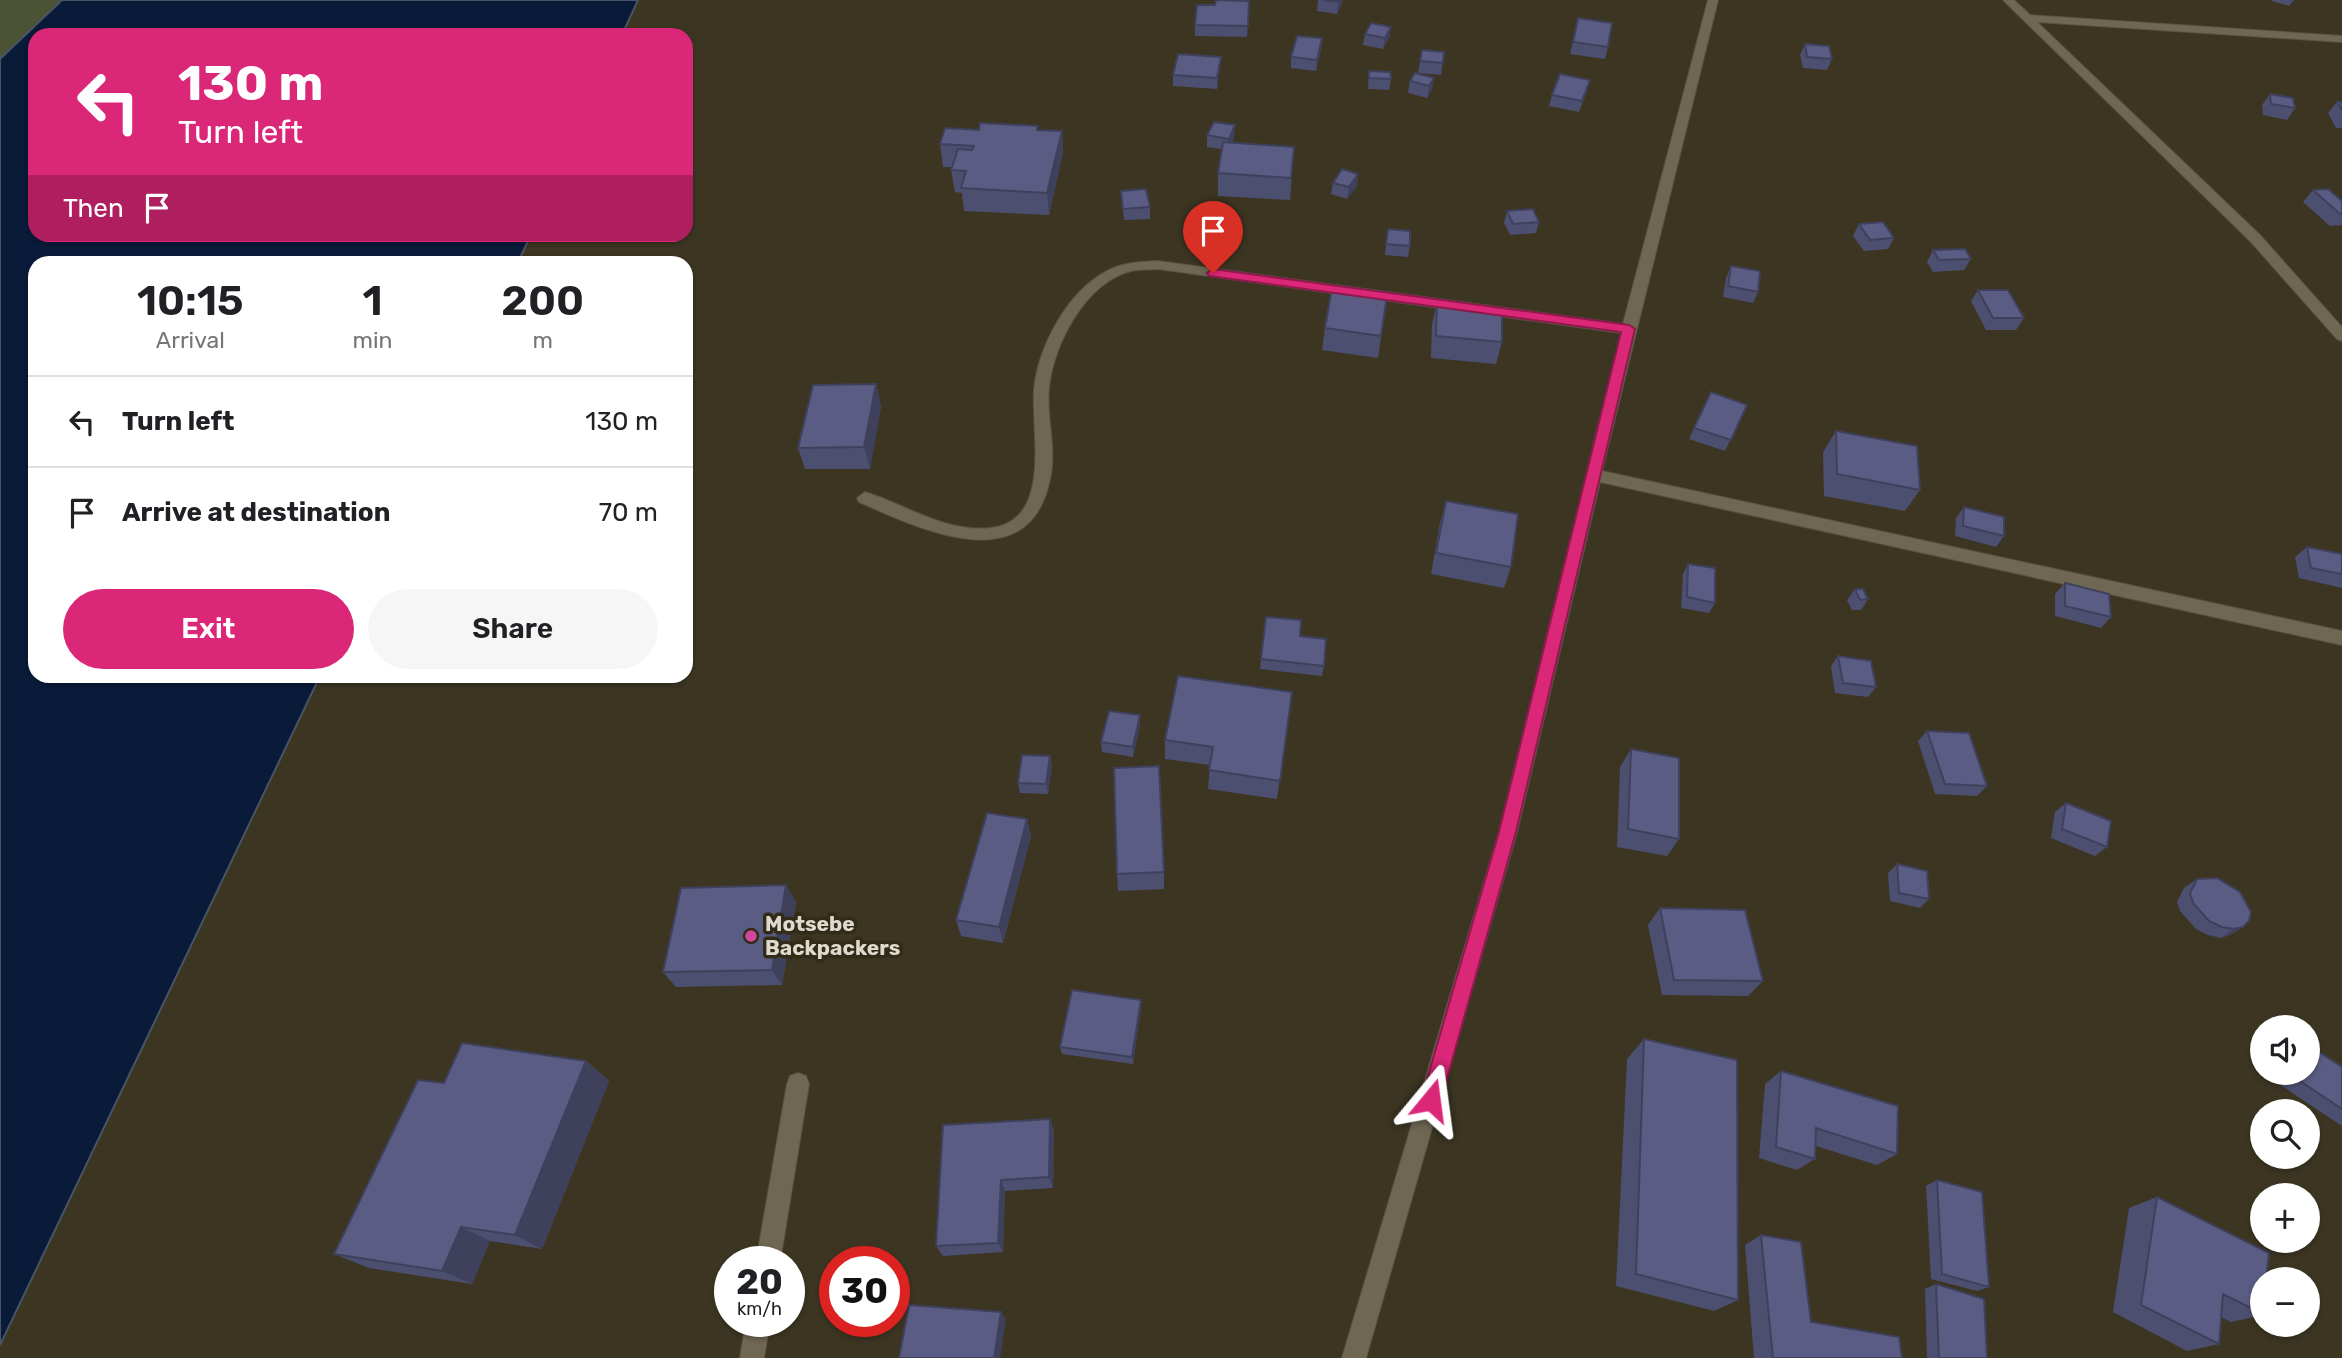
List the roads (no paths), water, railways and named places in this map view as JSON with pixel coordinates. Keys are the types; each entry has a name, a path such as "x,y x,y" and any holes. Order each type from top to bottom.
{"street":[{"path":"1354,1358 1507,832 1629,329 1713,0"},
{"path":"2008,0 2255,238 2342,336"},
{"path":"2026,18 2342,39"},
{"path":"865,498 923,524 953,534 986,537 1014,526 1035,504 1043,474 1042,380 1055,338 1075,307 1100,284 1125,268 1158,265 1629,329"},
{"path":"1593,475 2342,638"},
{"path":"771,1246 798,1084"},
{"path":"752,1358 755,1337"}],"water":[{"path":"62,0 638,0 625,28 33,28"},
{"path":"28,32 28,242 528,242 521,256 28,256 28,683 317,683 0,1345 0,59"}],"place":[{"name":"Motsebe Backpackers","path":"751,936"}]}
